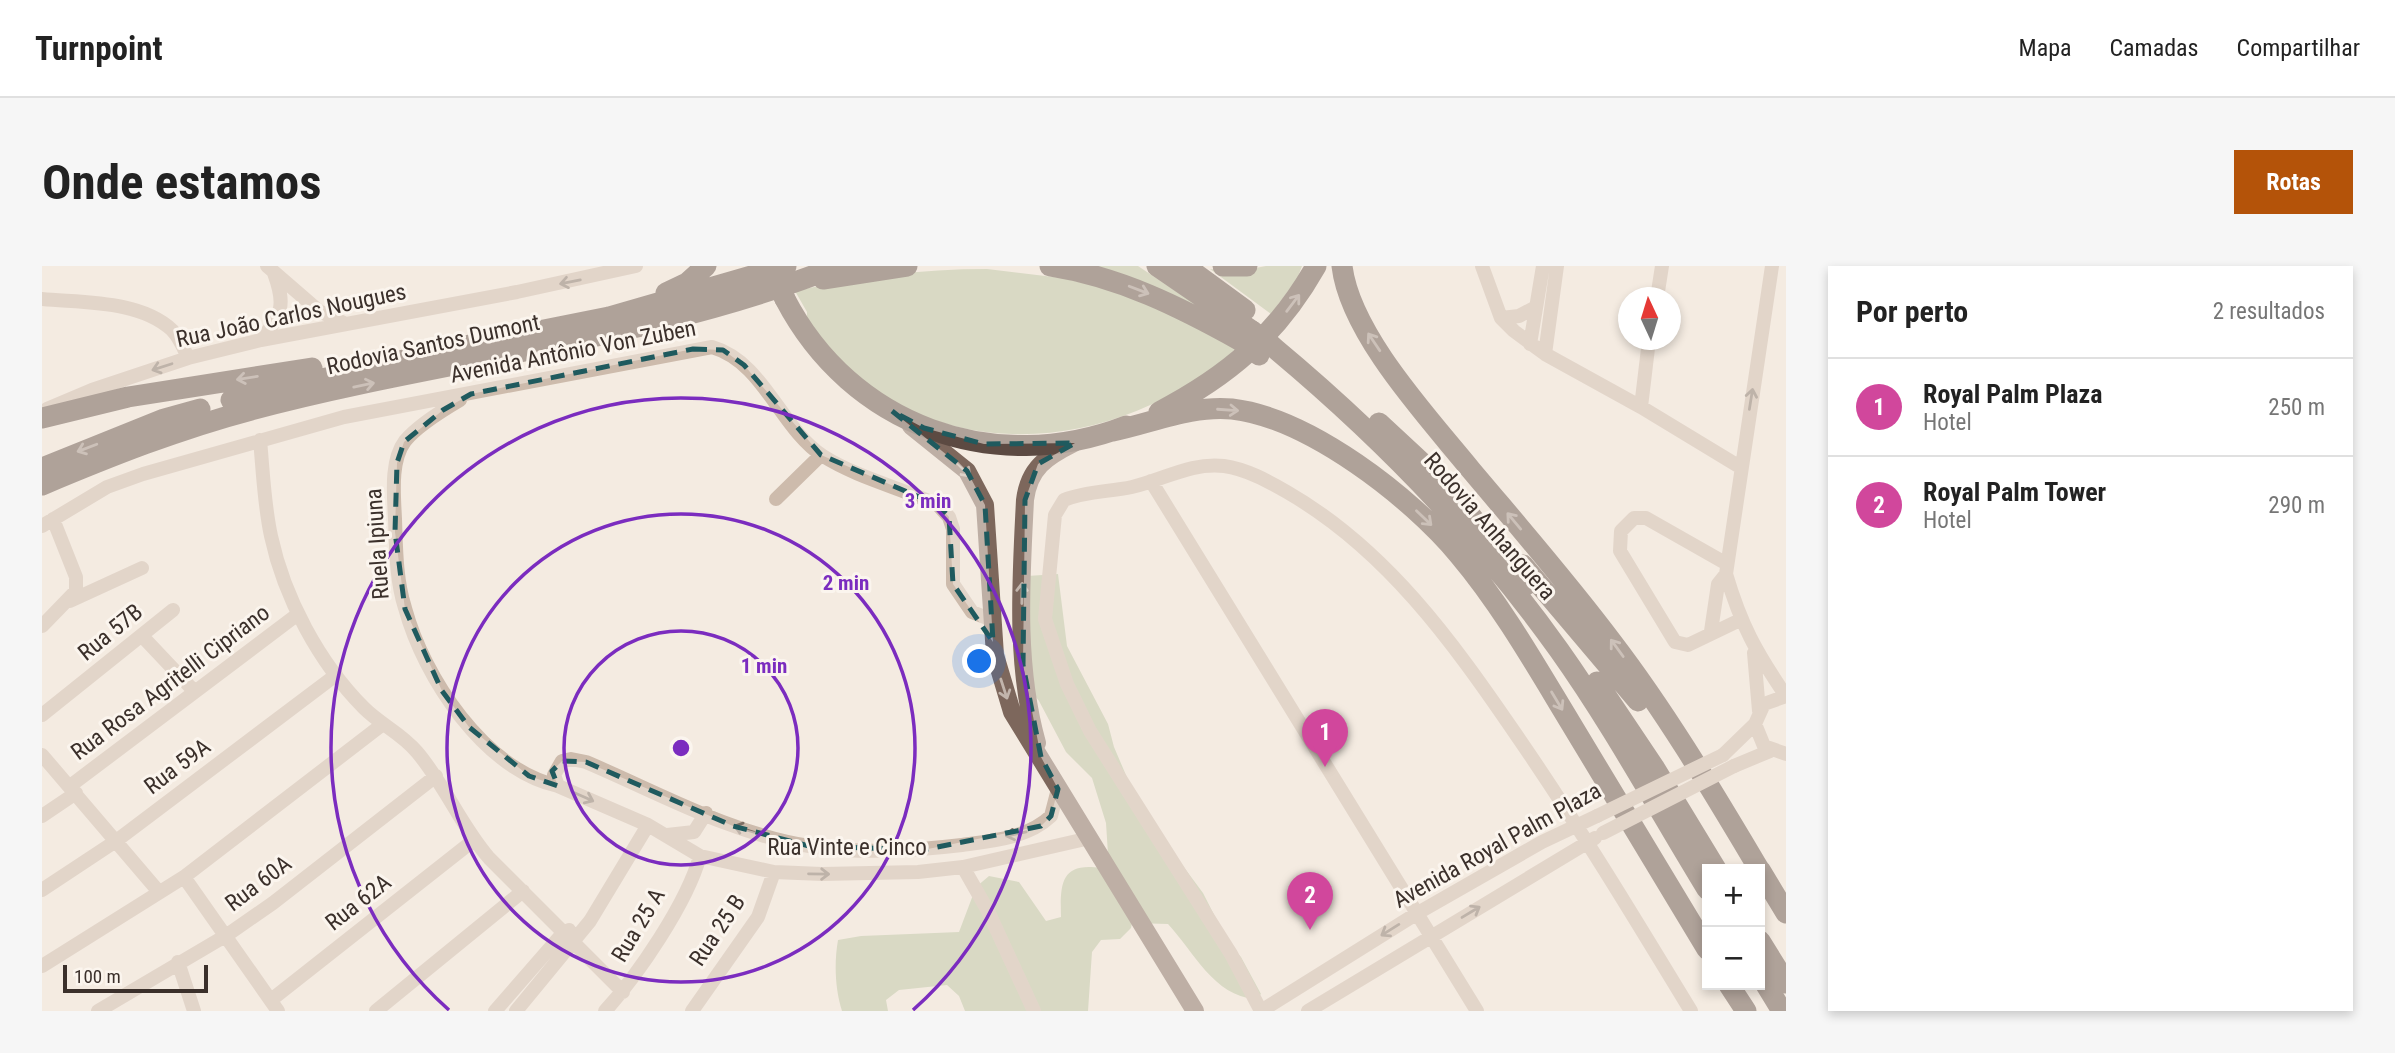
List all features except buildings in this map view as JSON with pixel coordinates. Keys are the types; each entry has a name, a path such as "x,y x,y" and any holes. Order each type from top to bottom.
{"highway":[{"path":"609,317 674,290 706,266"},
{"path":"769,266 790,292"},
{"path":"775,266 815,347 841,376 891,411 924,428 984,444 1043,446 1075,443 1196,410 1231,409 1269,417 1303,432 1342,456 1416,510 1479,579 1548,686 1702,940"},
{"name":"Rodovia Santos Dumont","path":"42,485 178,430 253,409 790,292 838,266"},
{"path":"790,292 906,266"},
{"path":"1050,266 1105,278 1251,331"},
{"name":"Rodovia Anhanguera","path":"1157,266 1251,331 1396,438 1448,487 1479,523 1581,658 1654,767 1713,864"},
{"name":"Rodovia Anhanguera","path":"1185,266 1251,331"},
{"path":"1223,266 1247,266"},
{"path":"1113,431 1173,405 1233,368 1280,318 1316,266"},
{"path":"1342,266 1347,293 1357,313 1414,401 1613,643 1651,695 1756,864"},
{"name":"Rodovia Santos Dumont","path":"42,468 164,419 248,395 460,347 609,317 790,292"},
{"name":"Rodovia Anhanguera","path":"1270,346 1388,450 1484,555 1559,650 1702,881"},
{"path":"42,418 128,397 460,347"},
{"path":"1479,523 1519,561 1629,689 1734,828"},
{"path":"1765,878 1786,914"},
{"path":"1765,949 1786,983"},
{"path":"1765,983 1782,1011"},
{"path":"1733,990 1746,1011"}],"main road":[{"path":"891,411 967,471 975,483 988,522 993,628 999,674 1012,712 1195,1011"},
{"path":"1041,757 1030,712 1022,639 1027,481 1038,464 1075,443"},
{"path":"993,628 1006,628 1022,639"}],"street":[{"name":"Rua João Carlos Nougues","path":"42,411 92,390 188,358 261,340 636,266"},
{"path":"1482,266 1501,318 1530,344 1740,467"},
{"path":"1530,344 1543,266"},
{"path":"1545,354 1557,266"},
{"path":"1659,287 1662,266"},
{"path":"1772,266 1740,467 1727,569 1740,620 1754,648 1786,696"},
{"path":"271,269 319,311 348,324"},
{"path":"261,340 281,309 283,297 271,269"},
{"path":"42,299 122,307 145,314 171,329 188,358"},
{"path":"1501,318 1519,316 1536,307"},
{"name":"Avenida Antônio Von Zuben","path":"47,522 107,487 143,474 344,416 712,347 723,350 744,365 821,455 938,505 949,517 953,529 953,583 972,612 993,628"},
{"path":"1641,407 1648,350"},
{"name":"Ruela Ipiuna","path":"471,394 443,410 404,442 393,489 397,567 405,609 442,691 469,727 494,752 529,776 558,786"},
{"path":"261,440 271,537 298,614 336,675 364,708 383,724 398,732 436,776 474,841 623,992"},
{"path":"776,499 821,455"},
{"path":"1261,1011 1231,954 1090,731 1067,684 1045,619 1055,515 1064,500 1077,495 1151,481 1192,468 1226,466 1272,484 1341,529 1416,598 1487,692 1588,841 1691,1011"},
{"path":"1151,481 1477,1011"},
{"path":"1727,569 1646,517 1634,518 1621,531 1620,551 1675,642 1688,645 1712,631 1740,620"},
{"path":"47,522 76,577 76,591 70,601"},
{"path":"42,626 70,601 142,568"},
{"path":"1712,631 1718,584 1727,569"},
{"name":"Rua 57B","path":"42,715 143,637 173,610"},
{"name":"Rua Rosa Agritelli Cipriano","path":"42,816 194,691 298,614"},
{"path":"143,637 194,691"},
{"path":"1754,648 1759,739 1770,751 1786,754"},
{"name":"Rua 59A","path":"42,890 116,841 336,675"},
{"name":"Avenida Royal Palm Plaza","path":"1261,1011 1416,914 1577,824 1723,755 1770,699 1786,696"},
{"path":"42,966 184,877 383,724"},
{"name":"Avenida Royal Palm Plaza","path":"1308,1011 1588,841 1734,766 1770,751"},
{"path":"42,755 159,892"},
{"name":"Rua Vinte e Cinco","path":"1058,789 1051,816 1028,832 978,843 900,851 809,846 733,826 586,762 571,759 556,768 554,775 558,786 648,825 700,856 774,872 860,874 963,867 1090,838"},
{"name":"Rua 60A","path":"97,1011 120,1005 178,962 227,935 273,903 436,776"},
{"path":"666,835 694,832 706,813"},
{"path":"495,1011 568,938 590,921 648,825"},
{"name":"Rua 62A","path":"275,1005 474,841"},
{"name":"Rua 25 A","path":"605,1011 623,992 691,881 700,856"},
{"path":"963,867 988,911 1034,1011"},
{"name":"Rua 25 B","path":"692,1011 758,917 774,872"},
{"path":"184,877 275,1005"},
{"path":"376,1011 523,891"},
{"path":"516,1011 568,938"},
{"path":"178,962 194,1011"}],"highlighted area":[{"path":"693,349 723,350 744,365 821,455 938,505 949,517 953,584 993,642 985,505 967,471 892,411 924,428 984,444 1075,443 1038,464 1025,500 1023,665 1041,757 1058,789 1051,816 1041,826 923,850 809,846 733,826 586,762 562,761 552,771 558,786 529,776 469,727 442,691 405,609 395,532 397,463 404,442 443,410 471,394"}],"green space":[{"path":"1076,266 1138,266 1213,316"},
{"path":"1266,266 1302,266 1297,279 1271,314 1210,269 1235,272"},
{"path":"987,269 1062,278 1129,294 1239,346 1197,379 1151,405 1102,423 1051,433 1000,433 949,425 900,406 855,376 807,319 807,312 795,291 890,275"},
{"path":"1058,574 1067,646 1108,724 1114,747 1140,808 1203,893 1229,944 1241,957 1261,994 1255,999 1241,996 1216,981 1168,924 1132,923 1131,928 1120,939 1101,940 1092,952 1088,1011 965,1011 959,996 947,985 899,990 886,1000 888,1011 842,1011 836,976 838,940 861,936 959,932 976,887 989,876 1019,882 1046,921 1061,917 1061,894 1066,878 1078,868 1101,868 1108,854 1106,823 1092,778 1066,752 1039,701 1029,688 1027,576"}],"place":[{"name":"Royal Palm Plaza","path":"1325,767"},
{"name":"Royal Palm Tower","path":"1310,930"}]}
